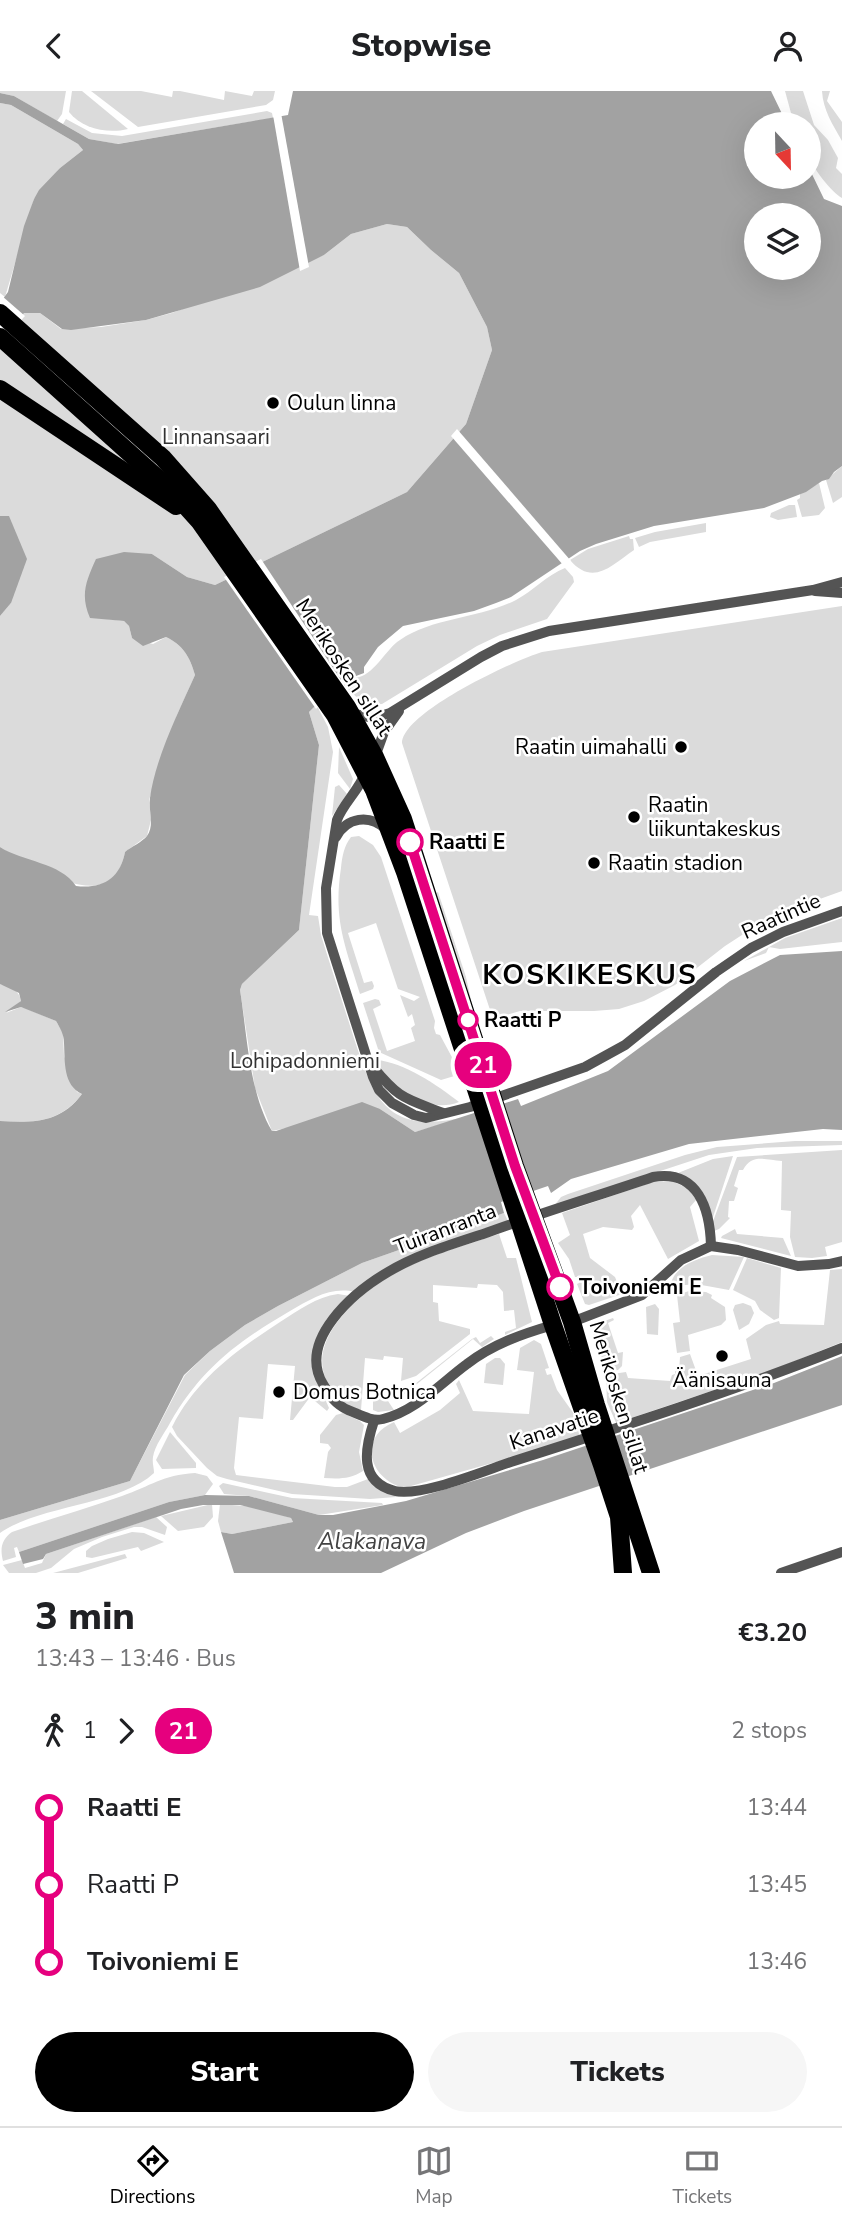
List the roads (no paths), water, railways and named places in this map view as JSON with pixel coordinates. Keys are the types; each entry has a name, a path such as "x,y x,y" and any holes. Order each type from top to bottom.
{"main road":[{"name":"Merikosken sillat","path":"0,313 12,339 163,458 375,757 403,819 476,1063 545,1273 553,1325 590,1406"},
{"path":"0,389 104,460 210,526"},
{"name":"Merikosken sillat","path":"344,712 365,774 476,1063"},
{"name":"Merikosken sillat","path":"545,1273 572,1322 590,1406 626,1517 651,1573"},
{"name":"Merikosken sillat","path":"623,1573 626,1517"}],"street":[{"path":"344,712 374,718 402,706 502,646 549,631 813,590 842,582"},
{"path":"813,590 842,593"},
{"path":"375,757 384,732 402,706"},
{"name":"Raatintie","path":"365,774 341,811 326,888 327,933 379,1090 391,1103 414,1115 426,1118 480,1103 597,1062 625,1045 751,947 783,932 842,911"},
{"path":"334,843 342,828 356,820 365,819 381,824 391,837"},
{"name":"Tuiranranta","path":"374,1420 339,1406 331,1399 319,1378 316,1362 318,1344 335,1316 386,1273 438,1249 653,1177 673,1176 685,1181 699,1194 711,1246"},
{"path":"572,1322 642,1295 681,1260 711,1246 738,1250 798,1266 842,1261"},
{"path":"374,1420 384,1419 414,1404 468,1363 502,1342 553,1325"},
{"name":"Kanavatie","path":"374,1420 366,1452 369,1472 382,1485 404,1492 437,1486 610,1431 790,1369 842,1348"},
{"path":"782,1573 842,1552"}],"water":[{"path":"293,91 771,91 781,112 744,112 744,189 819,189 824,199 842,206 842,466 829,479 806,492 764,508 654,526 596,544 580,551 511,597 474,611 403,626 378,647 364,667 364,673 345,676 309,712 319,745 299,930 242,984 240,990 258,1099 272,1131 362,1102 380,1109 415,1132 518,1099 521,1106 608,1071 730,981 780,955 842,951 842,1130 823,1129 689,1144 571,1179 551,1193 548,1186 501,1202 504,1213 362,1263 245,1325 184,1375 130,1481 0,1520 0,1121 24,1122 56,1116 74,1104 82,1094 68,1079 63,1037 56,1021 21,1007 5,1012 21,1001 19,993 0,984 0,847 61,872 76,886 102,884 114,875 125,852 149,832 150,798 157,767 195,675 185,652 172,640 166,637 143,646 132,638 129,626 124,621 90,618 85,595 92,567 96,559 124,552 152,554 187,577 215,585 407,492 466,424 492,350 487,327 459,273 407,227 387,224 351,234 324,255 260,287 146,320 71,330 62,329 40,313 24,313 0,339 0,303 8,292 24,226 34,199 60,168 83,150 78,144 11,105 0,103 0,93 14,96 89,139 118,144 288,115"},
{"path":"0,516 9,516 27,559 11,603 0,616"},
{"name":"Alakanava","path":"842,1356 842,1405 524,1511 466,1533 381,1573 234,1573 221,1532 232,1534 293,1522 291,1518 240,1505 203,1505 181,1509 23,1564 19,1552 169,1502 205,1495 249,1496 319,1515 333,1515 406,1501 543,1460 774,1383"}],"place":[{"name":"Oulun linna","path":"273,403"},
{"name":"Raatin uimahalli","path":"681,747"},
{"name":"Raatin liikuntakeskus","path":"634,817"},
{"name":"Raatti E","path":"410,842"},
{"name":"Raatin stadion","path":"594,863"},
{"name":"Raatti P","path":"468,1020"},
{"name":"Toivoniemi E","path":"560,1287"},
{"name":"Äänisauna","path":"722,1356"},
{"name":"Domus Botnica","path":"279,1392"}],"district":[{"name":"KOSKIKESKUS","path":"590,974"}],"park label":[{"name":"Linnansaari","path":"216,437"},
{"name":"Lohipadonniemi","path":"305,1061"}]}
